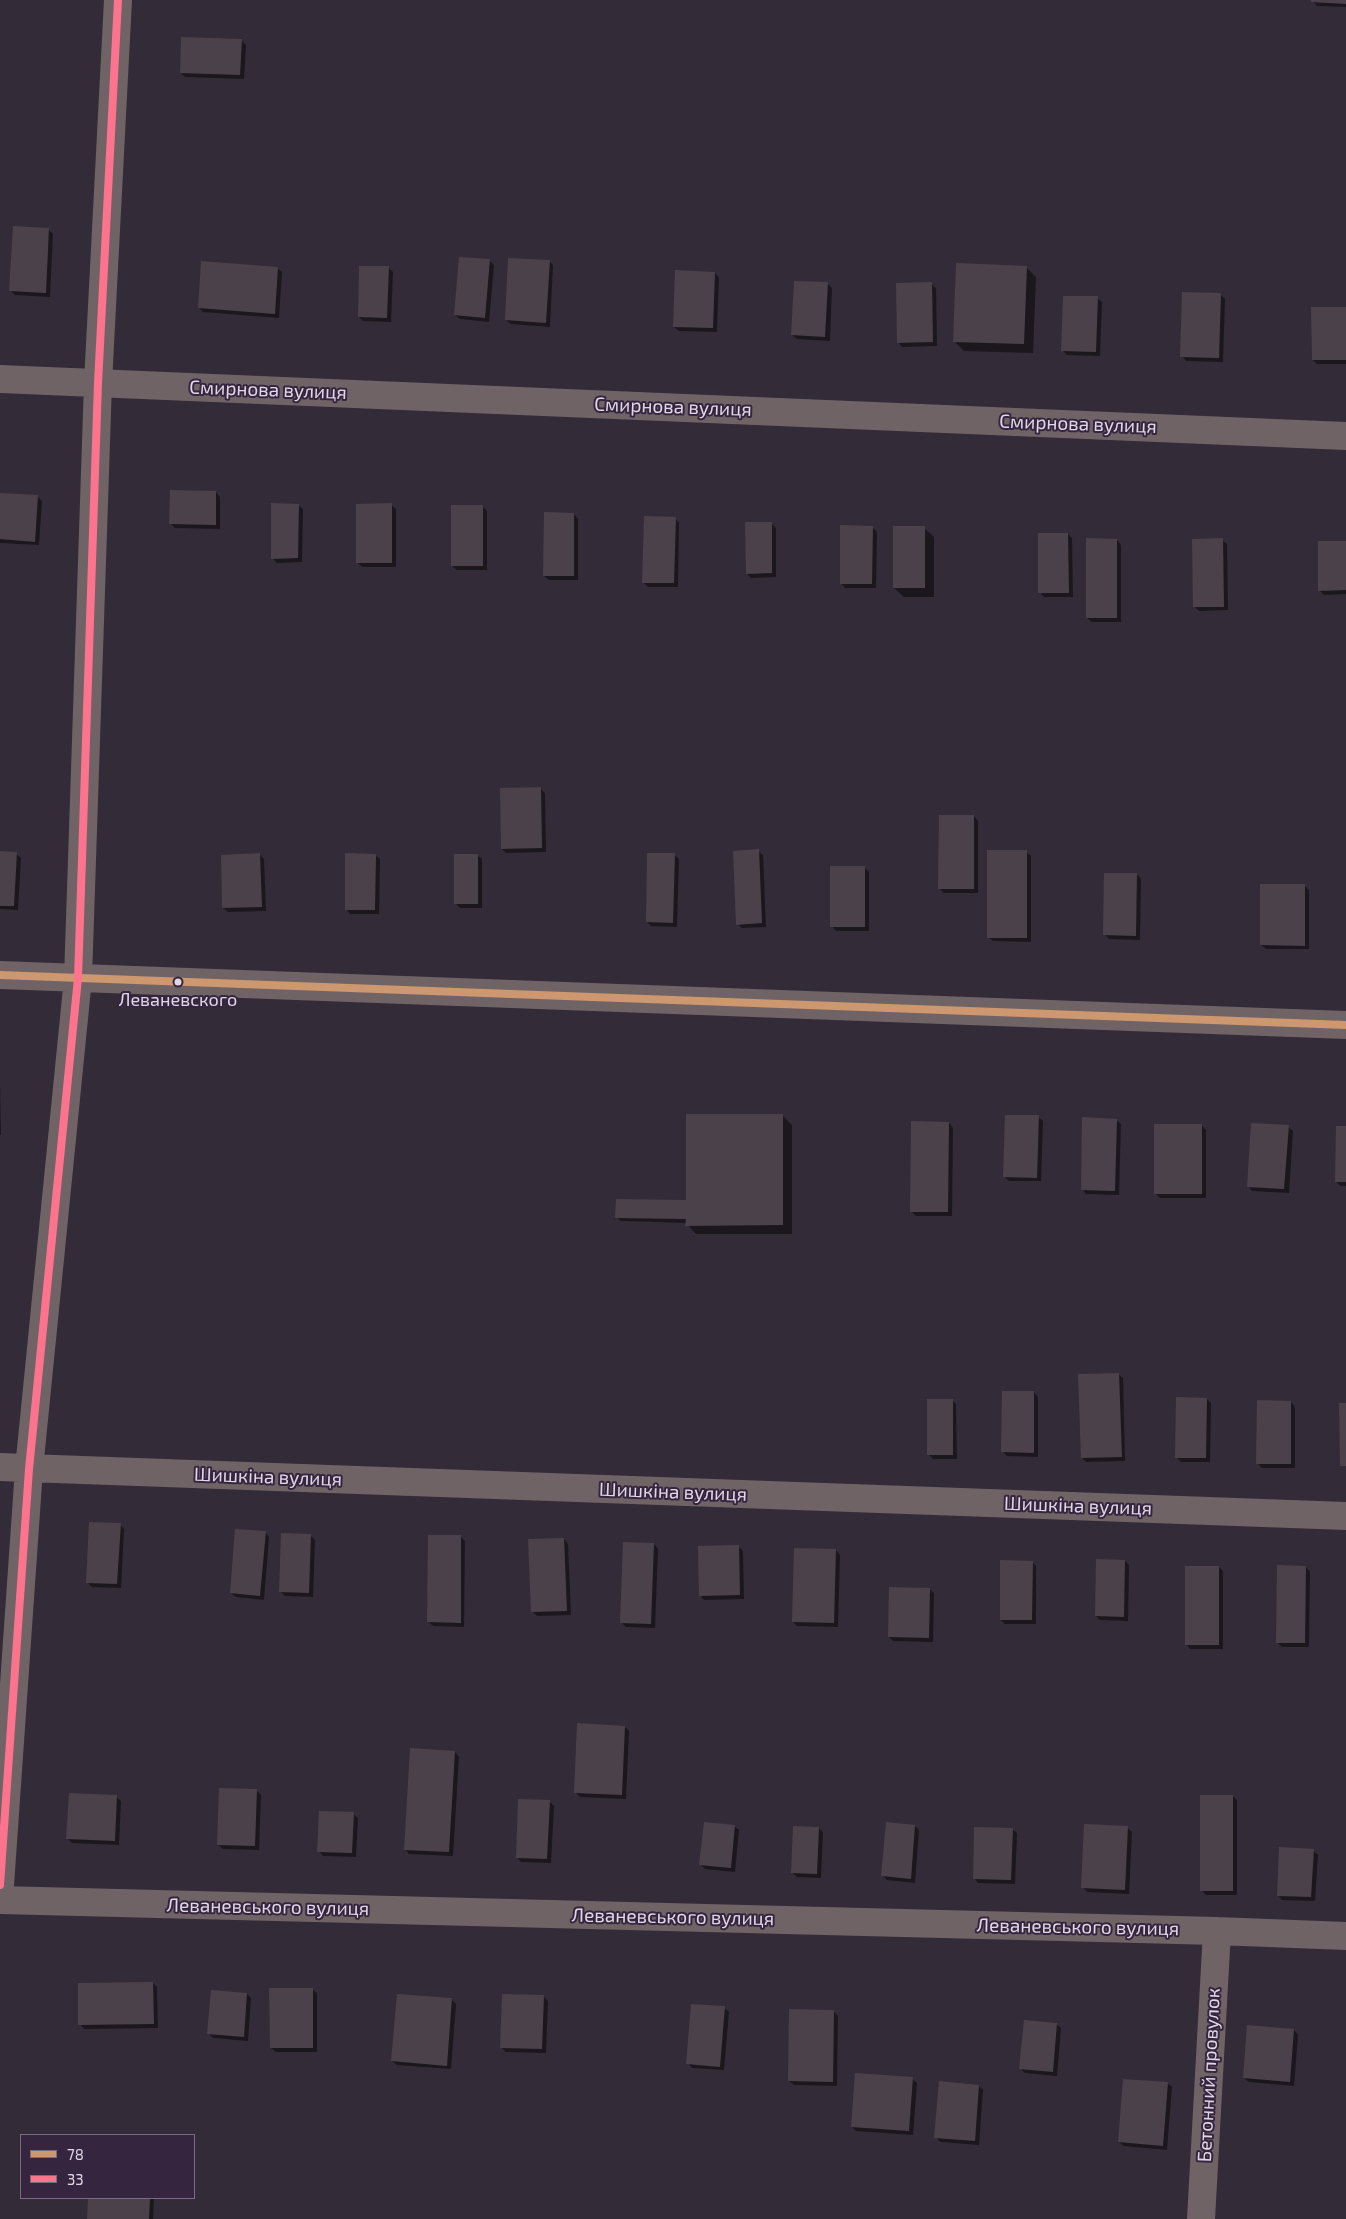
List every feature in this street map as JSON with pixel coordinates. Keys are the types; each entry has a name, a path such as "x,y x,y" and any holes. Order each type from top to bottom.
{"street":[{"path":"0,1885 29,1469 78,978 98,383 118,0"},
{"name":"Смирнова вулиця","path":"0,379 1346,436"},
{"path":"0,975 1346,1025"},
{"name":"Шишкіна вулиця","path":"0,1467 1346,1516"},
{"name":"Леваневського вулиця","path":"0,1900 1217,1931 1346,1936"},
{"name":"Бетонний провулок","path":"1201,2219 1217,1931"}],"building":[{"path":"1311,0 1346,0 1346,4 1311,2"},
{"path":"181,37 242,39 240,75 180,73"},
{"path":"13,226 49,228 46,293 9,291"},
{"path":"459,257 490,259 485,318 454,315"},
{"path":"508,258 550,260 546,323 505,320"},
{"path":"201,261 278,267 275,314 198,308"},
{"path":"956,263 1027,266 1024,344 953,342"},
{"path":"359,266 389,266 387,318 358,317"},
{"path":"675,270 715,272 713,328 673,327"},
{"path":"794,281 828,282 825,337 791,335"},
{"path":"932,282 933,342 897,343 896,283"},
{"path":"1182,292 1221,293 1219,358 1180,357"},
{"path":"1063,296 1098,296 1096,352 1061,351"},
{"path":"1311,307 1346,307 1346,360 1312,360"},
{"path":"170,490 216,491 216,525 169,524"},
{"path":"0,493 38,495 35,542 0,539"},
{"path":"271,503 299,504 298,558 271,559"},
{"path":"392,503 392,563 356,563 356,504"},
{"path":"451,505 483,505 483,566 451,566"},
{"path":"544,512 574,513 574,576 543,576"},
{"path":"644,516 676,517 674,583 642,583"},
{"path":"745,522 772,522 772,573 746,574"},
{"path":"840,525 873,526 872,584 840,584"},
{"path":"893,526 925,526 925,588 893,588"},
{"path":"1038,533 1068,533 1069,593 1038,593"},
{"path":"1086,538 1117,539 1117,618 1086,618"},
{"path":"1223,538 1224,607 1193,607 1192,539"},
{"path":"1318,541 1346,541 1346,590 1318,591"},
{"path":"541,787 542,848 501,849 500,788"},
{"path":"939,815 974,815 974,889 938,889"},
{"path":"759,849 762,923 736,925 733,851"},
{"path":"987,850 1027,850 1027,938 987,938"},
{"path":"0,851 17,852 14,906 0,906"},
{"path":"260,853 262,907 222,908 221,855"},
{"path":"345,853 376,854 375,910 345,910"},
{"path":"647,853 675,853 673,923 646,922"},
{"path":"454,854 478,854 478,904 454,904"},
{"path":"830,866 865,866 865,927 830,927"},
{"path":"1104,873 1137,873 1136,936 1103,935"},
{"path":"1260,884 1305,884 1305,946 1260,945"},
{"path":"686,1114 783,1114 783,1225 685,1226 686,1219 615,1218 616,1199 686,1200"},
{"path":"1005,1115 1039,1115 1037,1178 1003,1177"},
{"path":"1082,1117 1117,1119 1115,1191 1081,1190"},
{"path":"911,1121 949,1122 948,1212 910,1212"},
{"path":"1251,1123 1289,1125 1284,1189 1247,1187"},
{"path":"1154,1124 1202,1124 1202,1194 1154,1194"},
{"path":"1336,1126 1346,1126 1346,1182 1335,1182"},
{"path":"1119,1373 1122,1457 1081,1458 1078,1374"},
{"path":"1002,1391 1034,1391 1034,1453 1001,1452"},
{"path":"1176,1397 1207,1398 1206,1458 1175,1458"},
{"path":"927,1399 953,1399 953,1455 927,1455"},
{"path":"1257,1400 1291,1401 1291,1464 1256,1464"},
{"path":"1339,1403 1346,1403 1346,1466 1340,1466"},
{"path":"89,1522 121,1523 117,1584 86,1583"},
{"path":"235,1529 266,1531 260,1596 230,1593"},
{"path":"281,1533 311,1534 309,1593 279,1592"},
{"path":"428,1535 461,1535 461,1623 427,1622"},
{"path":"564,1538 567,1611 531,1612 528,1539"},
{"path":"623,1542 654,1543 651,1624 620,1623"},
{"path":"739,1545 740,1595 699,1596 698,1546"},
{"path":"794,1548 836,1549 834,1623 792,1622"},
{"path":"1096,1559 1125,1560 1124,1617 1095,1616"},
{"path":"1000,1560 1033,1561 1032,1620 1000,1620"},
{"path":"1277,1565 1306,1566 1305,1643 1276,1643"},
{"path":"1185,1566 1219,1566 1219,1645 1185,1645"},
{"path":"889,1587 930,1588 929,1638 888,1637"},
{"path":"577,1723 625,1726 622,1795 574,1793"},
{"path":"410,1748 455,1751 449,1852 404,1850"},
{"path":"219,1788 257,1789 255,1846 217,1845"},
{"path":"69,1793 117,1795 115,1841 66,1839"},
{"path":"1200,1795 1233,1795 1233,1891 1200,1891"},
{"path":"518,1799 550,1800 547,1859 516,1858"},
{"path":"319,1811 354,1812 352,1853 317,1852"},
{"path":"704,1822 735,1825 731,1868 699,1865"},
{"path":"886,1822 915,1825 911,1879 881,1876"},
{"path":"1084,1824 1128,1826 1125,1890 1081,1888"},
{"path":"793,1826 819,1827 817,1874 791,1873"},
{"path":"974,1827 1013,1828 1011,1880 973,1879"},
{"path":"1279,1847 1314,1849 1311,1897 1277,1896"},
{"path":"153,1982 154,2024 78,2025 78,1983"},
{"path":"269,1988 313,1988 313,2048 270,2048"},
{"path":"211,1990 247,1993 244,2037 207,2034"},
{"path":"397,1994 452,1998 447,2066 391,2061"},
{"path":"502,1994 544,1995 542,2049 500,2048"},
{"path":"691,2004 725,2006 720,2067 686,2064"},
{"path":"789,2009 834,2010 833,2082 788,2081"},
{"path":"1024,2020 1057,2023 1053,2072 1019,2069"},
{"path":"1247,2025 1294,2029 1290,2082 1243,2078"},
{"path":"855,2073 913,2077 909,2131 851,2127"},
{"path":"1123,2079 1168,2082 1163,2146 1118,2142"},
{"path":"939,2081 979,2085 975,2141 934,2138"},
{"path":"88,2199 150,2199 149,2219 87,2219"}],"transit line":[{"name":"33","path":"0,1885 29,1469 78,978 98,383 118,0"},
{"name":"78","path":"0,975 1346,1025"}],"place":[{"name":"Леваневского","path":"178,982"}]}
